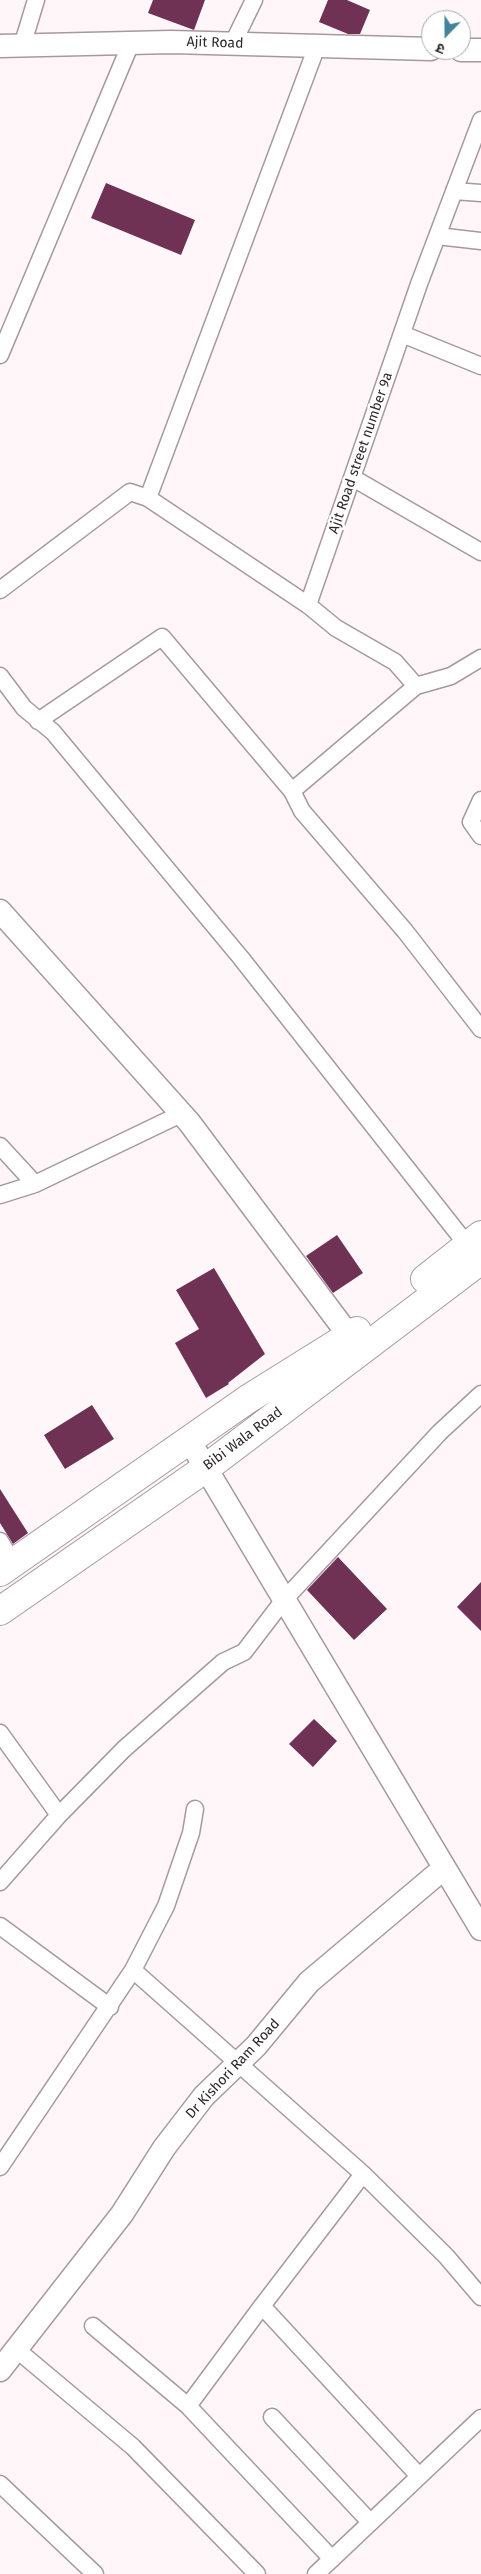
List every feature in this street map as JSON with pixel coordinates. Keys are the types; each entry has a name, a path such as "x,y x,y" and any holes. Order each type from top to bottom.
{"highway":[{"name":"Bibi Wala Road","path":"0,1611 206,1468 354,1344 477,1247"},
{"path":"4,1559 248,1400 354,1344"}],"street":[{"path":"11,46 36,0"},
{"path":"234,44 254,0"},
{"path":"0,355 131,43"},
{"name":"Ajit Road","path":"11,46 131,43 421,49"},
{"path":"148,498 317,46"},
{"name":"Ajit Road street number 9a","path":"308,606 402,334 481,120"},
{"path":"454,191 481,193"},
{"path":"437,236 481,241"},
{"path":"402,334 481,366"},
{"path":"353,478 481,552"},
{"path":"0,590 130,492 148,498 308,606 336,628 395,662 416,686"},
{"path":"38,722 162,637 292,791 302,811 405,931 481,1029"},
{"path":"292,791 416,686 451,676 481,658"},
{"path":"0,676 24,708 38,722 52,732 241,958 477,1247"},
{"path":"481,800 471,822 481,836"},
{"path":"0,911 181,1114 354,1344"},
{"path":"0,1194 35,1184 181,1114"},
{"path":"0,1146 35,1184"},
{"path":"0,1882 59,1815 124,1749 223,1662 244,1652 283,1601 440,1432 481,1394"},
{"path":"189,1440 443,1869 481,1929"},
{"path":"0,1733 59,1815"},
{"path":"0,2167 110,2007 133,1970 166,1906 191,1833 195,1809"},
{"name":"Dr Kishori Ram Road","path":"0,2370 122,2214 164,2148 204,2096 256,2046 309,1982 443,1869"},
{"path":"0,1926 110,2007"},
{"path":"133,1970 363,2174 446,2256 481,2297"},
{"path":"188,2406 363,2174"},
{"path":"262,2306 419,2476"},
{"path":"93,2326 188,2406 332,2559"},
{"path":"16,2349 133,2447 257,2574"},
{"path":"272,2417 370,2522"},
{"path":"316,2574 481,2418"},
{"path":"0,2484 95,2574"}],"building":[{"path":"153,0 205,0 194,30 148,13"},
{"path":"328,0 347,0 370,10 360,34 348,34 319,22"},
{"path":"106,183 195,220 181,255 91,218"},
{"path":"337,1235 363,1273 333,1293 306,1256"},
{"path":"214,1268 265,1354 229,1384 206,1398 175,1343 199,1329 176,1290"},
{"path":"92,1405 114,1439 65,1469 44,1435"},
{"path":"0,1489 28,1533 13,1544 0,1523"},
{"path":"338,1557 387,1609 354,1640 307,1590"},
{"path":"481,1582 481,1631 457,1607"},
{"path":"314,1719 337,1741 313,1767 289,1744"}]}
